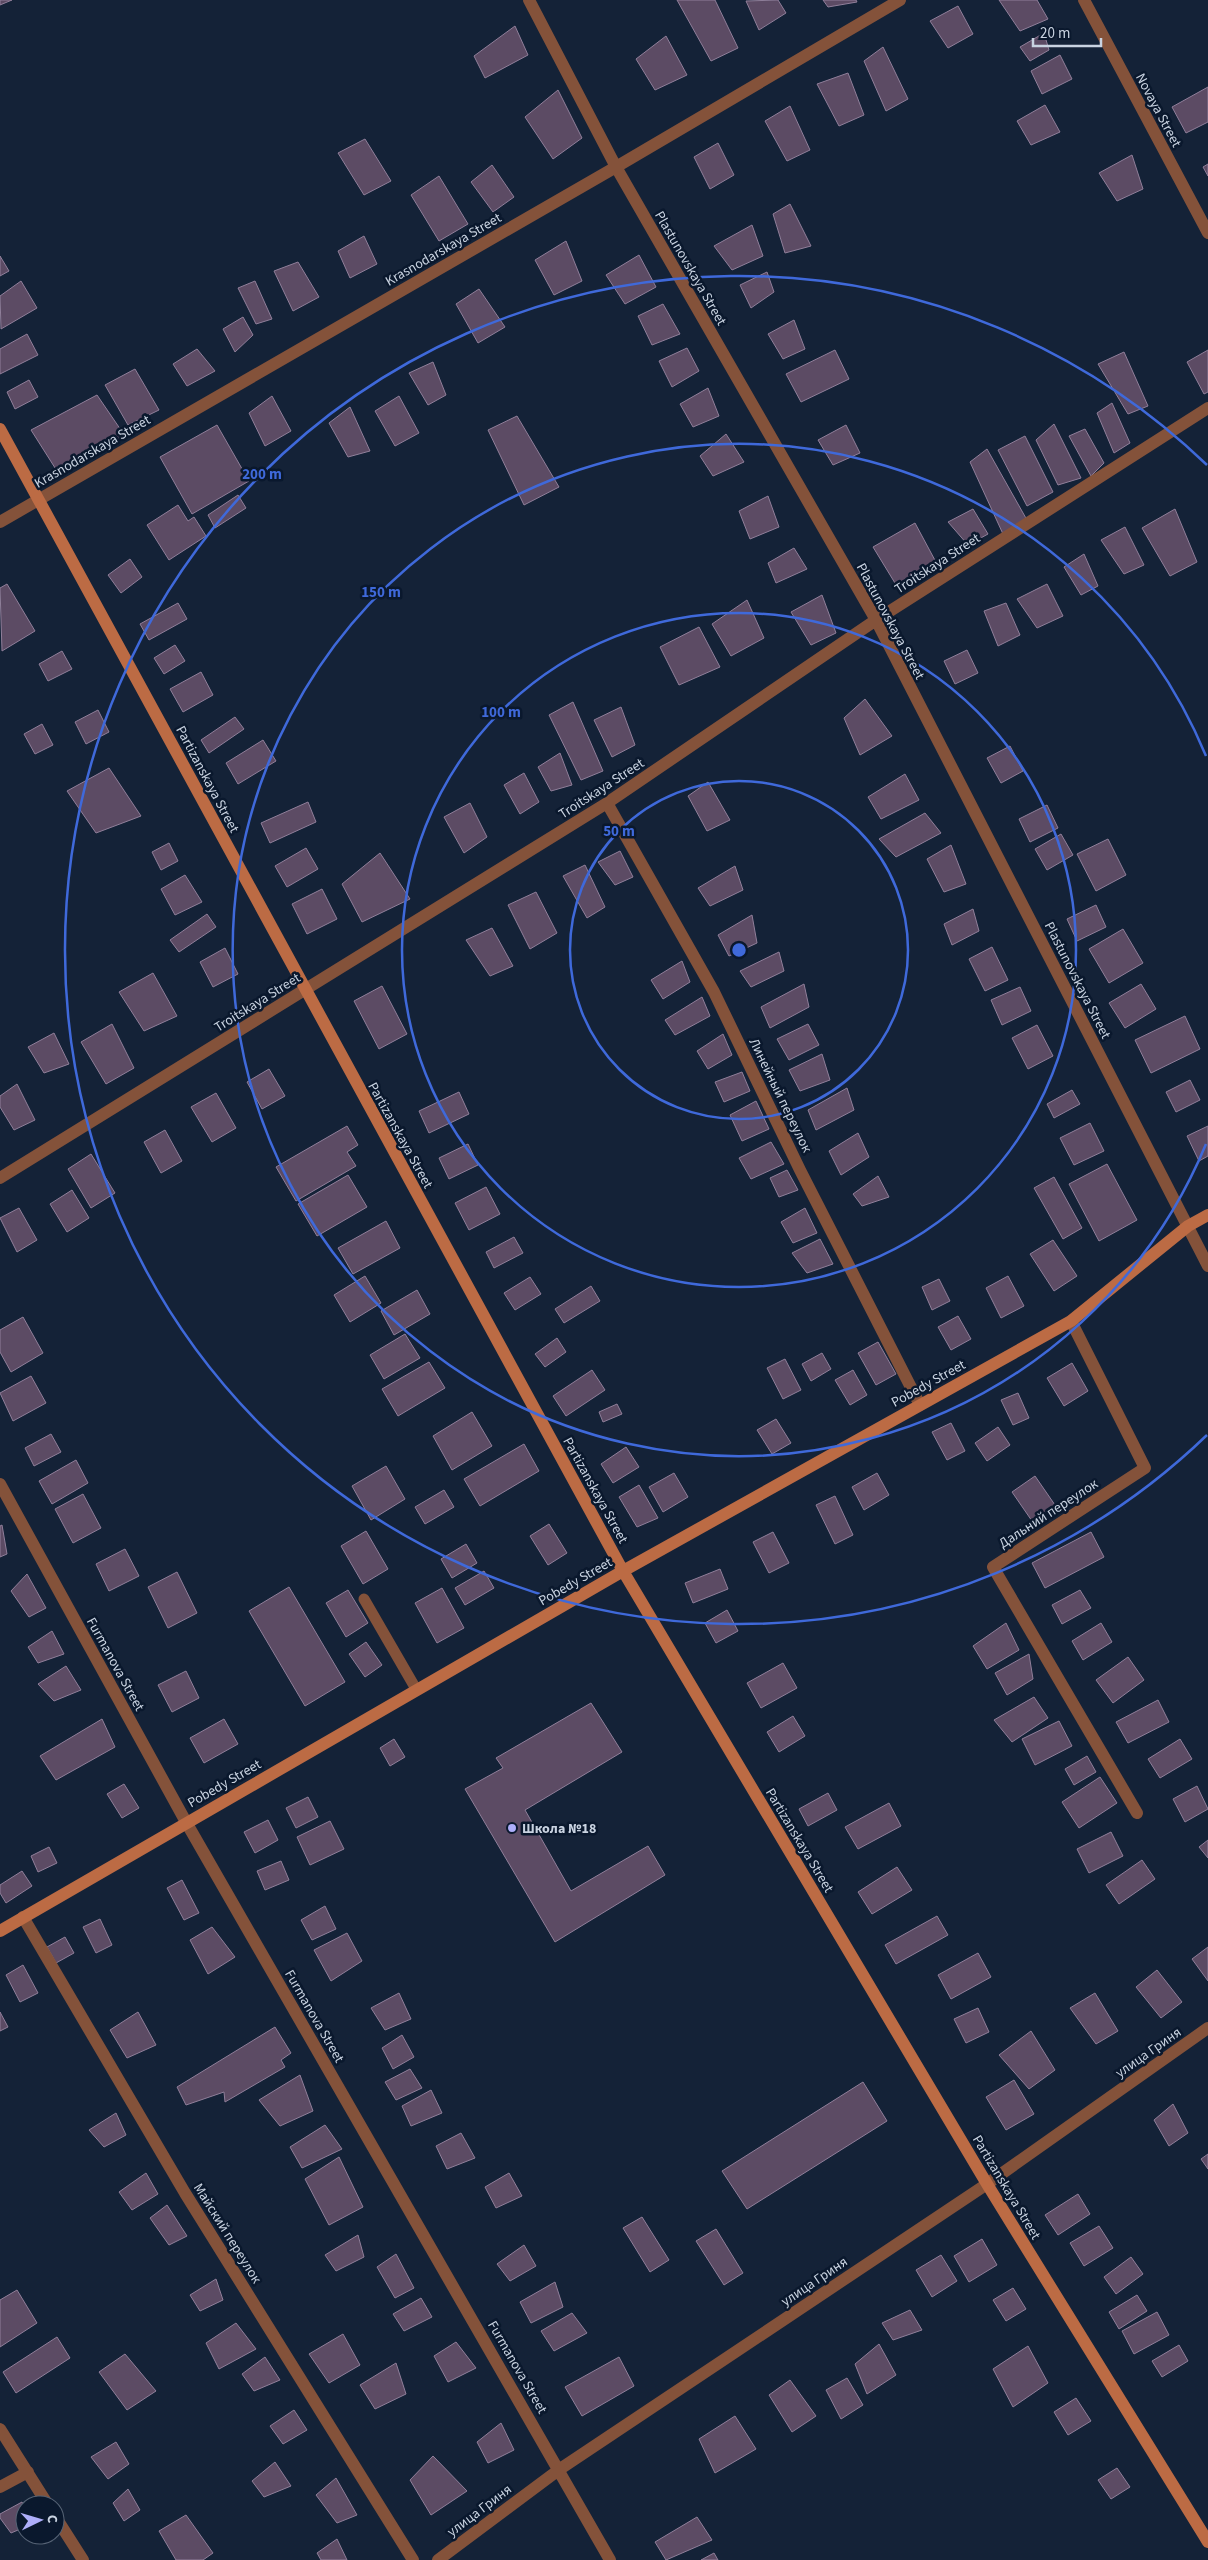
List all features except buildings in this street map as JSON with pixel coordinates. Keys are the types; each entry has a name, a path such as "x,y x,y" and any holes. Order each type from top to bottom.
{"street":[{"name":"Plastunovskaya Street","path":"528,0 616,167 876,620 1208,1266"},
{"name":"Krasnodarskaya Street","path":"0,522 616,167 900,0"},
{"name":"Novaya Street","path":"1084,0 1208,233"},
{"name":"Troitskaya Street","path":"0,1178 607,803 876,620 1208,408"},
{"name":"Partizanskaya Street","path":"0,429 40,498 305,990 623,1570 987,2184 1208,2542"},
{"name":"Линейный переулок","path":"607,803 714,992 800,1170 920,1405"},
{"name":"Pobedy Street","path":"0,1931 623,1570 1071,1320 1188,1226 1208,1215"},
{"name":"Дальний переулок","path":"1071,1320 1145,1468 993,1567 1137,1813"},
{"name":"Furmanova Street","path":"0,1484 186,1822 610,2560"},
{"name":"Майский переулок","path":"23,1918 185,2193 413,2560"},
{"name":"улица Гриня","path":"438,2560 560,2470 987,2184 1208,2028"},
{"path":"0,2430 42,2495"},
{"path":"0,2487 28,2472"},
{"path":"65,2532 82,2560"}],"lane":[{"path":"364,1598 416,1690"}],"place":[{"name":"Школа №18","path":"512,1828"}]}
